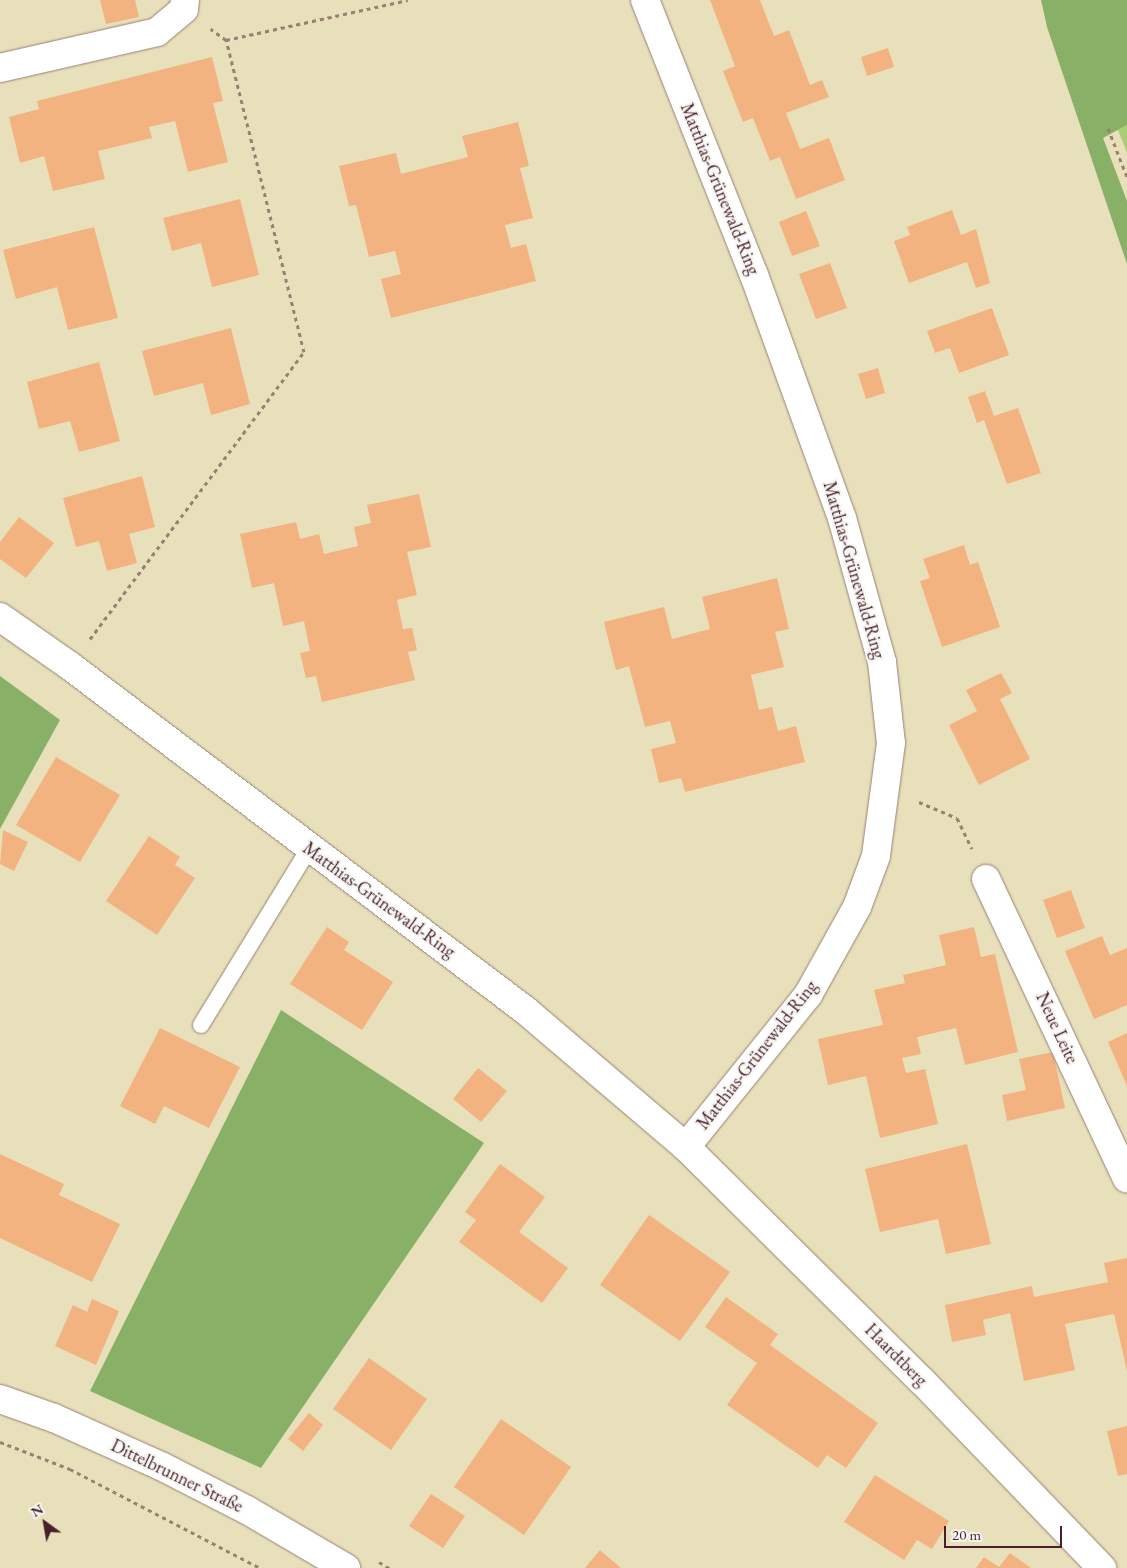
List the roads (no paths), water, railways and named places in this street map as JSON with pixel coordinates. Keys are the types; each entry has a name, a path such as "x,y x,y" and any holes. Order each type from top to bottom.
{"street":[{"name":"Matthias-Grünewald-Ring","path":"0,617 70,666 309,849 379,897 525,1010 686,1147 808,995 857,907 876,856 891,743 882,662 845,527 754,275 645,0"},
{"path":"0,68 157,32 185,4"},
{"name":"Neue Leite","path":"986,879 1127,1178"},
{"name":"Haardtberg","path":"686,1147 922,1381 1102,1568"},
{"name":"Dittelbrunner Straße","path":"0,1399 54,1418 161,1466 247,1510 346,1568"}],"lane":[{"path":"201,1025 309,849"}]}
